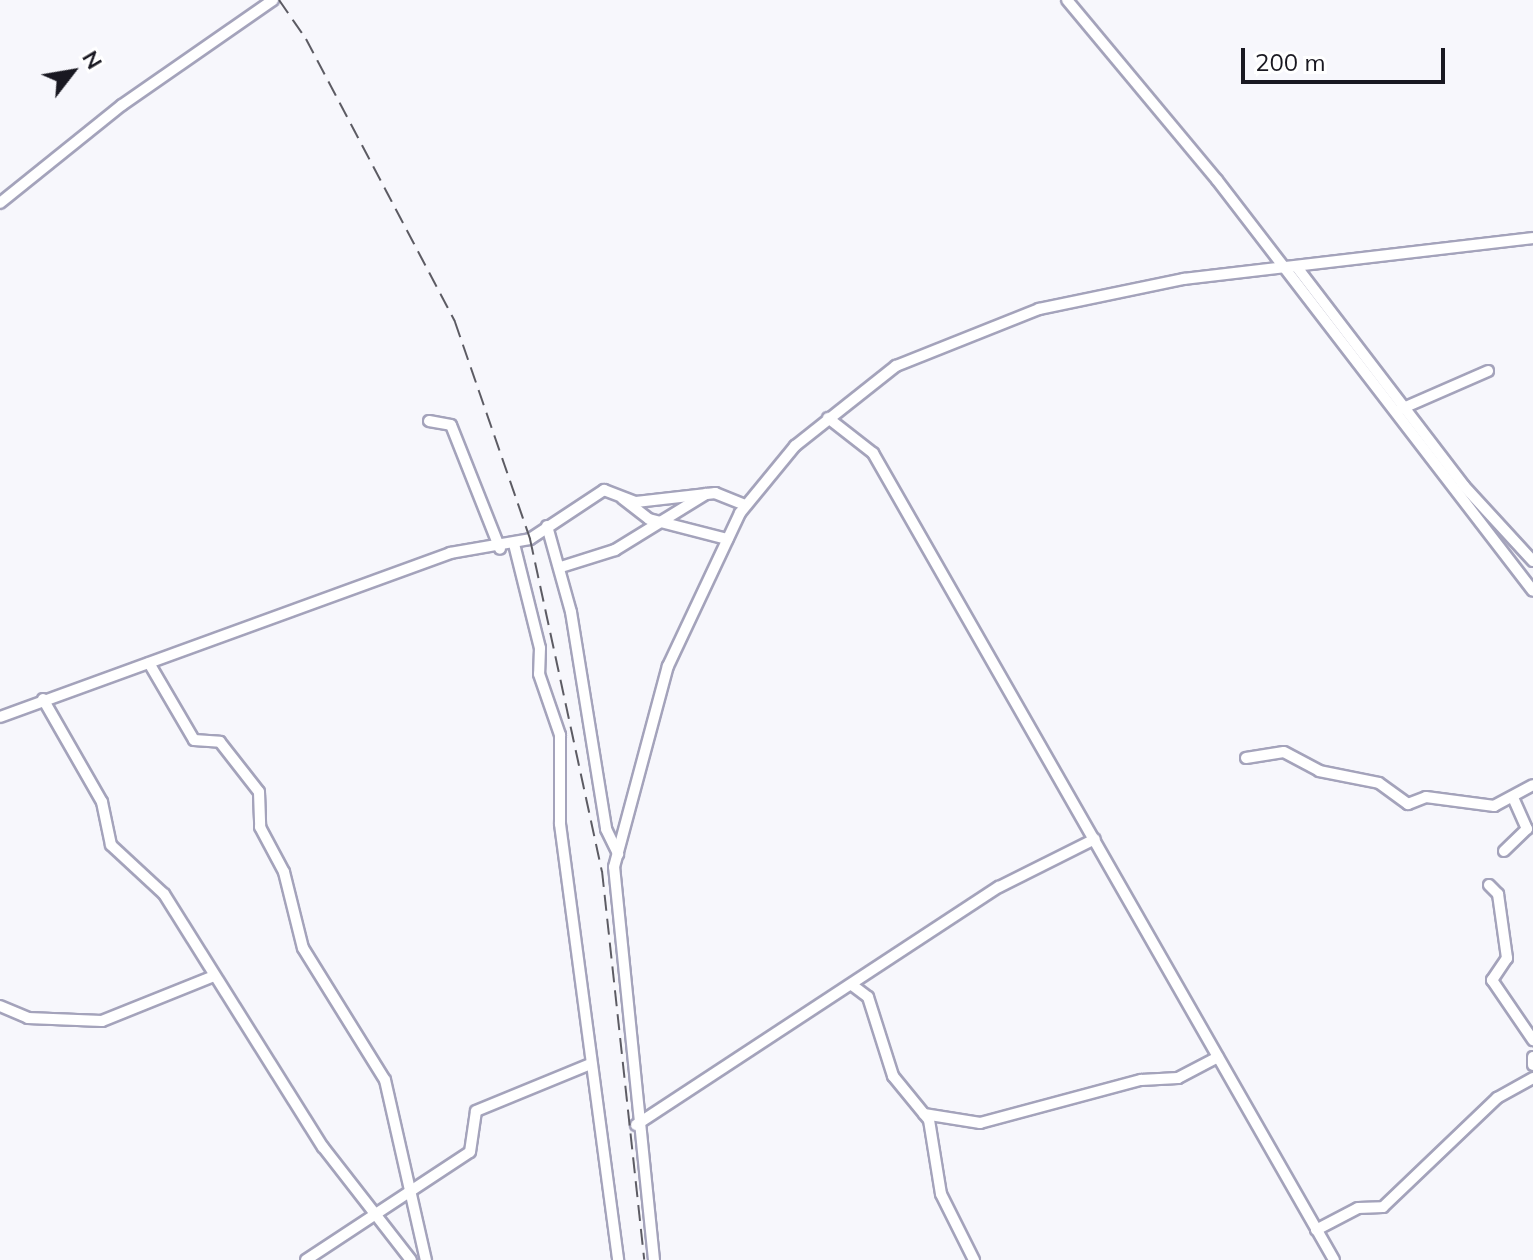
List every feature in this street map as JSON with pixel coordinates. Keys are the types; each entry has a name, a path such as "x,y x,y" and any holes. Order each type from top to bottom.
{"street":[{"path":"0,203 122,105 273,0"},
{"path":"1067,0 1400,410 1533,561"},
{"path":"654,1260 636,1125 614,895 618,854 668,666 745,505 828,418 896,366 998,321 1094,295 1282,267 1533,238"},
{"path":"1296,266 1533,591"},
{"path":"1400,410 1488,371"},
{"path":"828,418 868,445 1334,1260"},
{"path":"429,421 451,425 500,549"},
{"path":"0,717 450,553 500,549 514,544 604,490 622,498 636,514 727,539"},
{"path":"622,498 706,494 745,505"},
{"path":"561,567 604,555 706,494"},
{"path":"547,526 561,567 606,829 618,854"},
{"path":"514,544 540,648 539,674 560,735 560,824 588,1065 618,1260"},
{"path":"149,663 194,740 220,742 259,792 260,827 284,872 296,931 379,1068 413,1186 426,1260"},
{"path":"43,699 102,802 111,845 164,894 214,976 372,1213 411,1260"},
{"path":"1246,758 1284,752 1319,771 1379,783 1408,804 1426,797 1516,809 1533,815"},
{"path":"1494,806 1533,785"},
{"path":"1504,851 1527,829 1513,797"},
{"path":"636,1125 1020,874 1095,839"},
{"path":"1489,885 1498,894 1507,958 1492,980 1533,1040"},
{"path":"0,1006 28,1018 102,1021 214,976"},
{"path":"852,985 868,997 893,1076 924,1114 941,1194 974,1260"},
{"path":"924,1114 980,1123 1141,1080 1178,1078 1218,1057"},
{"path":"1533,1057 1533,1065"},
{"path":"306,1260 372,1213 473,1149 469,1118 476,1111 588,1065"},
{"path":"1316,1230 1358,1208 1383,1207 1497,1098 1533,1078"}],"railway":[{"path":"279,0 306,39 455,322 530,539 602,871 644,1260"}]}
